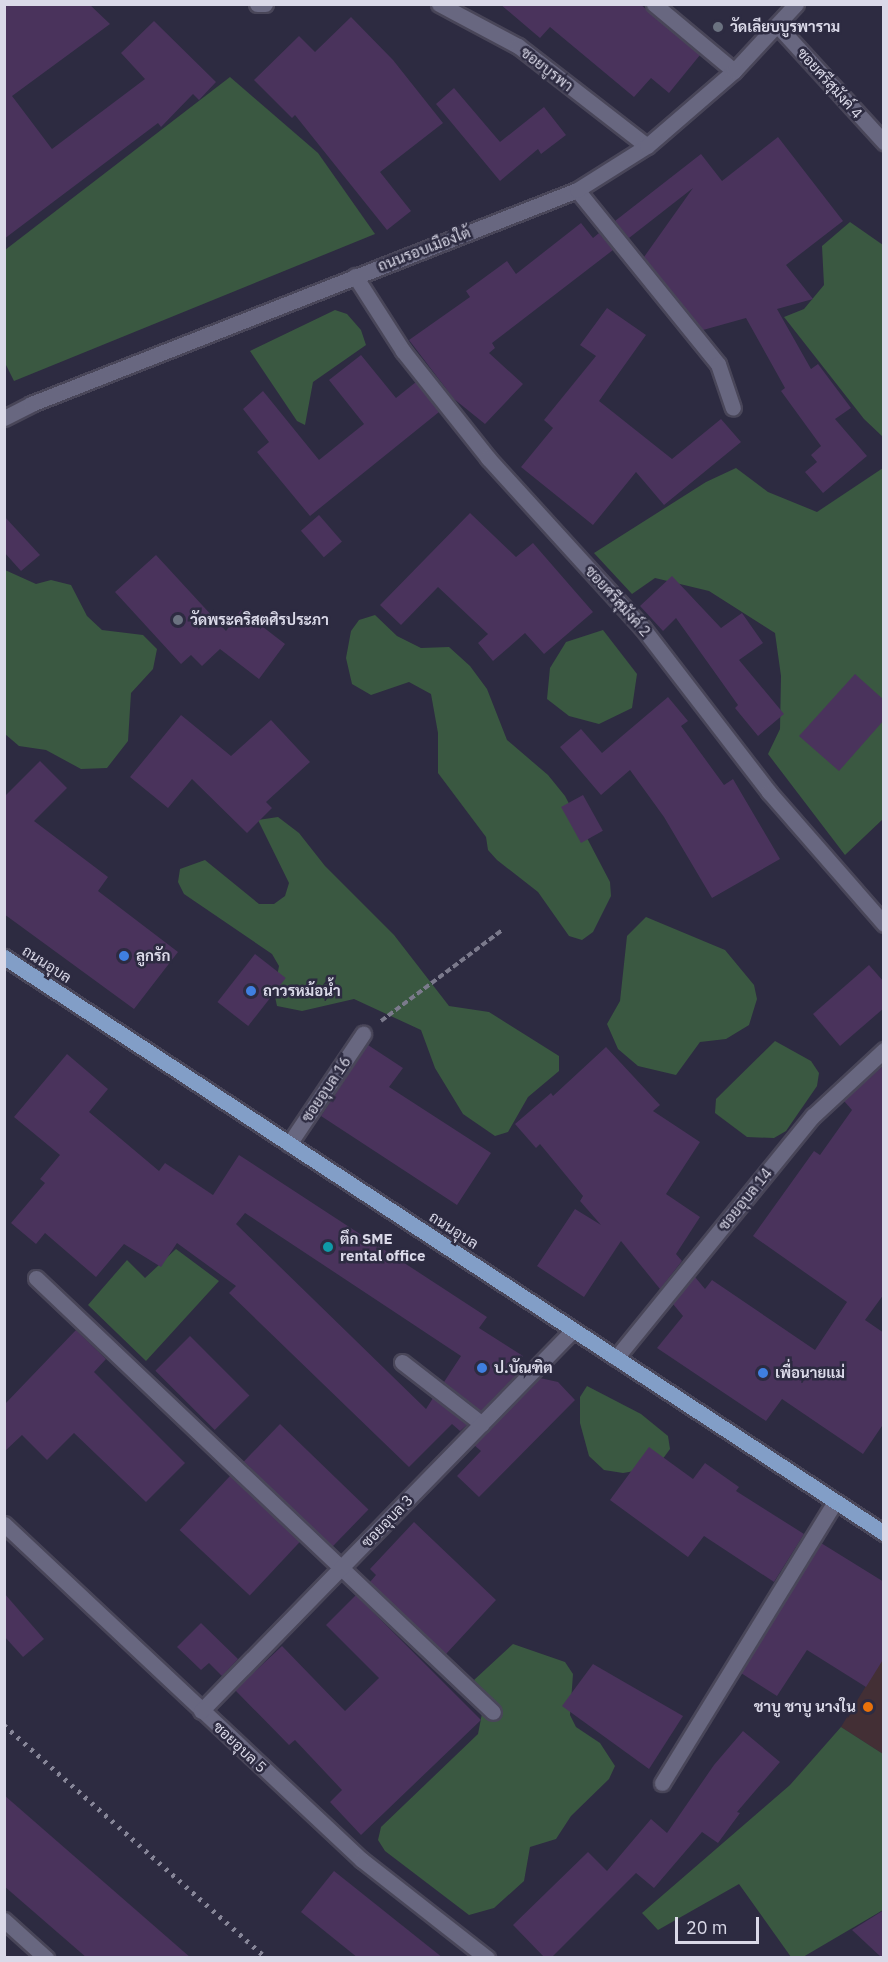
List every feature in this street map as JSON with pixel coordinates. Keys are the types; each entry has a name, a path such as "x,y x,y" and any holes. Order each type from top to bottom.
{"main road":[{"name":"ถนนอุบล","path":"4,957 884,1533"}],"street":[{"path":"257,4 265,4"},
{"name":"ซอยบูรพา","path":"439,4 518,46 647,146"},
{"path":"654,4 734,71"},
{"name":"ถนนรอบเมืองใต้","path":"4,418 31,404 577,190 647,146 734,71 796,4"},
{"name":"ซอยศรีสุมังค์ 4","path":"777,25 884,142"},
{"path":"577,190 718,364 733,408"},
{"name":"ซอยศรีสุมังค์ 2","path":"354,276 403,351 488,458 642,627 769,792 884,924"},
{"name":"ซอยอุบล 16","path":"289,1143 363,1034"},
{"name":"ซอยอุบล 14","path":"616,1358 813,1116 884,1050"},
{"path":"36,1278 343,1567 493,1712"},
{"name":"ซอยอุบล 3","path":"201,1711 573,1330"},
{"path":"402,1362 482,1424"},
{"path":"662,1783 836,1502"},
{"name":"ซอยอุบล 5","path":"4,1524 362,1860 487,1958"},
{"path":"4,1920 46,1958"}],"path":[{"path":"363,1034 502,930"}],"shaded area":[{"name":"ชาบู ชาบู นางใน","path":"883,1658 883,1754 841,1727"}],"green space":[{"path":"230,77 318,153 375,234 14,381 5,363 5,250"},
{"path":"850,222 883,245 883,437 864,419 784,317 804,309 824,285 822,246"},
{"path":"335,310 347,314 361,330 366,345 313,382 305,425 297,421 250,351"},
{"path":"736,468 768,492 817,512 883,468 883,819 845,855 768,754 780,729 781,676 775,633 709,591 655,578 632,594 594,553 706,482"},
{"path":"5,570 36,584 51,580 71,585 87,616 102,630 143,635 157,649 153,669 131,693 128,741 107,768 81,769 46,750 19,746 5,734"},
{"path":"375,615 397,636 421,648 449,647 470,666 487,689 507,740 548,775 565,796 610,882 611,896 593,932 582,940 569,936 538,892 497,860 488,850 486,837 438,773 438,733 431,694 409,682 371,695 352,684 346,658 351,631 359,620"},
{"path":"603,630 637,674 632,708 599,724 569,716 547,699 550,668 566,642"},
{"path":"278,817 299,833 325,866 394,935 449,1006 489,1012 559,1056 559,1071 528,1097 508,1132 495,1136 463,1114 435,1068 421,1030 354,999 302,1011 277,1006 274,992 279,966 272,954 184,894 178,882 180,869 205,860 259,904 274,904 285,896 289,883 258,820"},
{"path":"646,917 725,950 754,985 757,999 749,1025 726,1039 700,1042 676,1075 638,1066 618,1049 607,1024 620,1001 627,936"},
{"path":"775,1041 811,1061 819,1073 817,1086 786,1131 774,1138 747,1137 715,1113 716,1099"},
{"path":"176,1249 219,1281 146,1361 88,1305 127,1260 145,1278"},
{"path":"587,1386 641,1414 668,1436 670,1449 662,1460 652,1468 623,1473 604,1470 589,1456 580,1423 580,1397"},
{"path":"513,1644 565,1662 573,1674 570,1715 576,1727 600,1743 615,1766 609,1779 571,1816 556,1839 530,1847 524,1881 494,1908 469,1915 385,1851 378,1840 381,1827 478,1734 485,1698 474,1680"},
{"path":"841,1727 883,1754 883,1910 803,1957 791,1957 739,1884 658,1930 642,1913 790,1785"}],"building":[{"path":"4,4 89,4 110,24 12,96 52,149 145,79 121,53 154,21 216,82 199,100 193,94 161,127 158,123 4,239"},
{"path":"500,4 640,4 700,55 669,93 651,78 634,97 550,27 540,38"},
{"path":"351,17 393,60 443,123 380,172 411,211 387,230 295,115 292,118 254,80 299,36 315,52"},
{"path":"454,88 500,142 544,107 566,135 541,154 538,149 500,181 436,104"},
{"path":"778,137 843,221 786,265 813,299 777,309 811,369 818,364 851,408 835,419 867,456 823,493 805,472 817,462 811,455 821,446 781,391 785,388 746,318 703,330 644,257 693,188 629,238 615,221 701,154 722,181"},
{"path":"581,223 593,238 599,233 613,250 492,343 495,348 489,353 523,384 485,424 454,399 409,340 470,297 466,291 507,261 516,274"},
{"path":"607,308 646,335 599,401 672,459 721,419 741,442 664,505 636,472 593,525 521,467 553,428 544,420 596,356 580,345"},
{"path":"361,355 396,398 416,382 439,412 310,516 257,452 269,442 243,409 263,391 319,460 364,424 329,380"},
{"path":"470,513 516,557 533,543 593,612 544,654 525,633 493,661 478,643 488,634 438,587 401,625 380,605"},
{"path":"319,515 342,541 324,557 301,531"},
{"path":"4,516 40,555 21,571 4,552"},
{"name":"วัดพระคริสตศิรประภา","path":"156,555 226,631 241,610 285,644 259,679 220,649 202,666 191,655 181,664 115,592"},
{"path":"672,576 721,628 742,613 763,643 739,660 784,714 758,736 735,708 738,705 676,618 663,631 640,606"},
{"path":"855,674 884,700 884,720 839,771 799,736"},
{"path":"668,697 688,721 681,726 724,785 733,779 780,859 712,898 664,817 630,770 601,795 560,747 581,729 602,753"},
{"path":"181,715 231,756 271,720 310,762 266,802 272,808 247,833 192,779 168,808 130,777"},
{"path":"40,761 67,788 34,821 108,877 98,891 178,952 134,1009 4,914 4,797"},
{"path":"583,795 603,831 581,843 561,807"},
{"path":"255,954 286,978 248,1026 217,1002"},
{"path":"869,965 884,982 884,1008 840,1046 813,1014"},
{"path":"368,1045 403,1068 389,1087 491,1153 457,1205 321,1116"},
{"path":"606,1047 660,1105 653,1111 700,1142 666,1194 700,1217 676,1254 682,1261 660,1289 621,1241 584,1297 537,1266 575,1209 601,1225 580,1201 583,1196 540,1144 536,1148 515,1124 551,1093 553,1096"},
{"path":"67,1054 108,1089 89,1112 159,1171 165,1163 213,1195 239,1155 487,1317 479,1328 523,1356 511,1370 519,1372 481,1411 444,1382 461,1356 245,1213 236,1224 426,1409 433,1398 467,1425 460,1431 452,1424 409,1467 229,1293 236,1286 177,1243 161,1267 124,1244 96,1277 45,1233 36,1244 11,1223 45,1183 40,1179 60,1155 14,1117"},
{"path":"884,1065 884,1294 865,1320 884,1333 884,1423 863,1454 782,1399 766,1421 657,1348 683,1316 673,1304 695,1277 705,1289 712,1280 815,1350 847,1302 753,1236 814,1151 820,1155 852,1110 844,1101"},
{"path":"76,1330 106,1359 94,1372 185,1463 146,1502 74,1433 47,1460 22,1435 4,1452 4,1405"},
{"path":"190,1336 249,1395 215,1430 155,1371"},
{"path":"540,1378 558,1382 575,1400 479,1497 457,1476 481,1451 474,1445"},
{"path":"280,1424 368,1509 332,1547 244,1461"},
{"path":"649,1447 693,1479 705,1463 739,1487 736,1491 804,1534 774,1582 704,1536 688,1557 610,1500"},
{"path":"230,1476 300,1541 250,1596 180,1530"},
{"path":"414,1522 496,1600 446,1654 370,1582 376,1575 370,1569"},
{"path":"821,1543 884,1582 884,1658 866,1687 807,1650 777,1696 741,1673"},
{"path":"4,1593 44,1639 23,1657 4,1636"},
{"path":"356,1595 481,1720 361,1835 330,1802 342,1790 295,1740 289,1745 235,1690 282,1646 345,1711 379,1678 326,1625"},
{"path":"201,1623 238,1659 222,1676 209,1663 201,1670 177,1647"},
{"path":"593,1664 683,1716 649,1769 562,1706"},
{"path":"743,1731 780,1762 737,1812 740,1813 718,1843 702,1832 654,1888 636,1873 551,1958 545,1958 513,1925 588,1852 607,1871 651,1819 667,1833 714,1765"},
{"path":"4,1795 191,1958 87,1958 4,1886"},
{"path":"334,1871 443,1958 358,1958 301,1912"},
{"path":"884,1910 884,1958 882,1958 852,1930"}],"railway":[{"path":"4,1725 266,1958"}],"place":[{"name":"วัดเลียบบูรพาราม","path":"718,27"},
{"name":"วัดพระคริสตศิรประภา","path":"178,620"},
{"name":"ลูกรัก","path":"124,956"},
{"name":"ถาวรหม้อน้ำ","path":"251,991"},
{"name":"ตึก SME rental office","path":"328,1247"},
{"name":"ป.บัณฑิต","path":"482,1368"},
{"name":"เพื่อนายแม่","path":"763,1373"},
{"name":"ชาบู ชาบู นางใน","path":"868,1707"}]}
